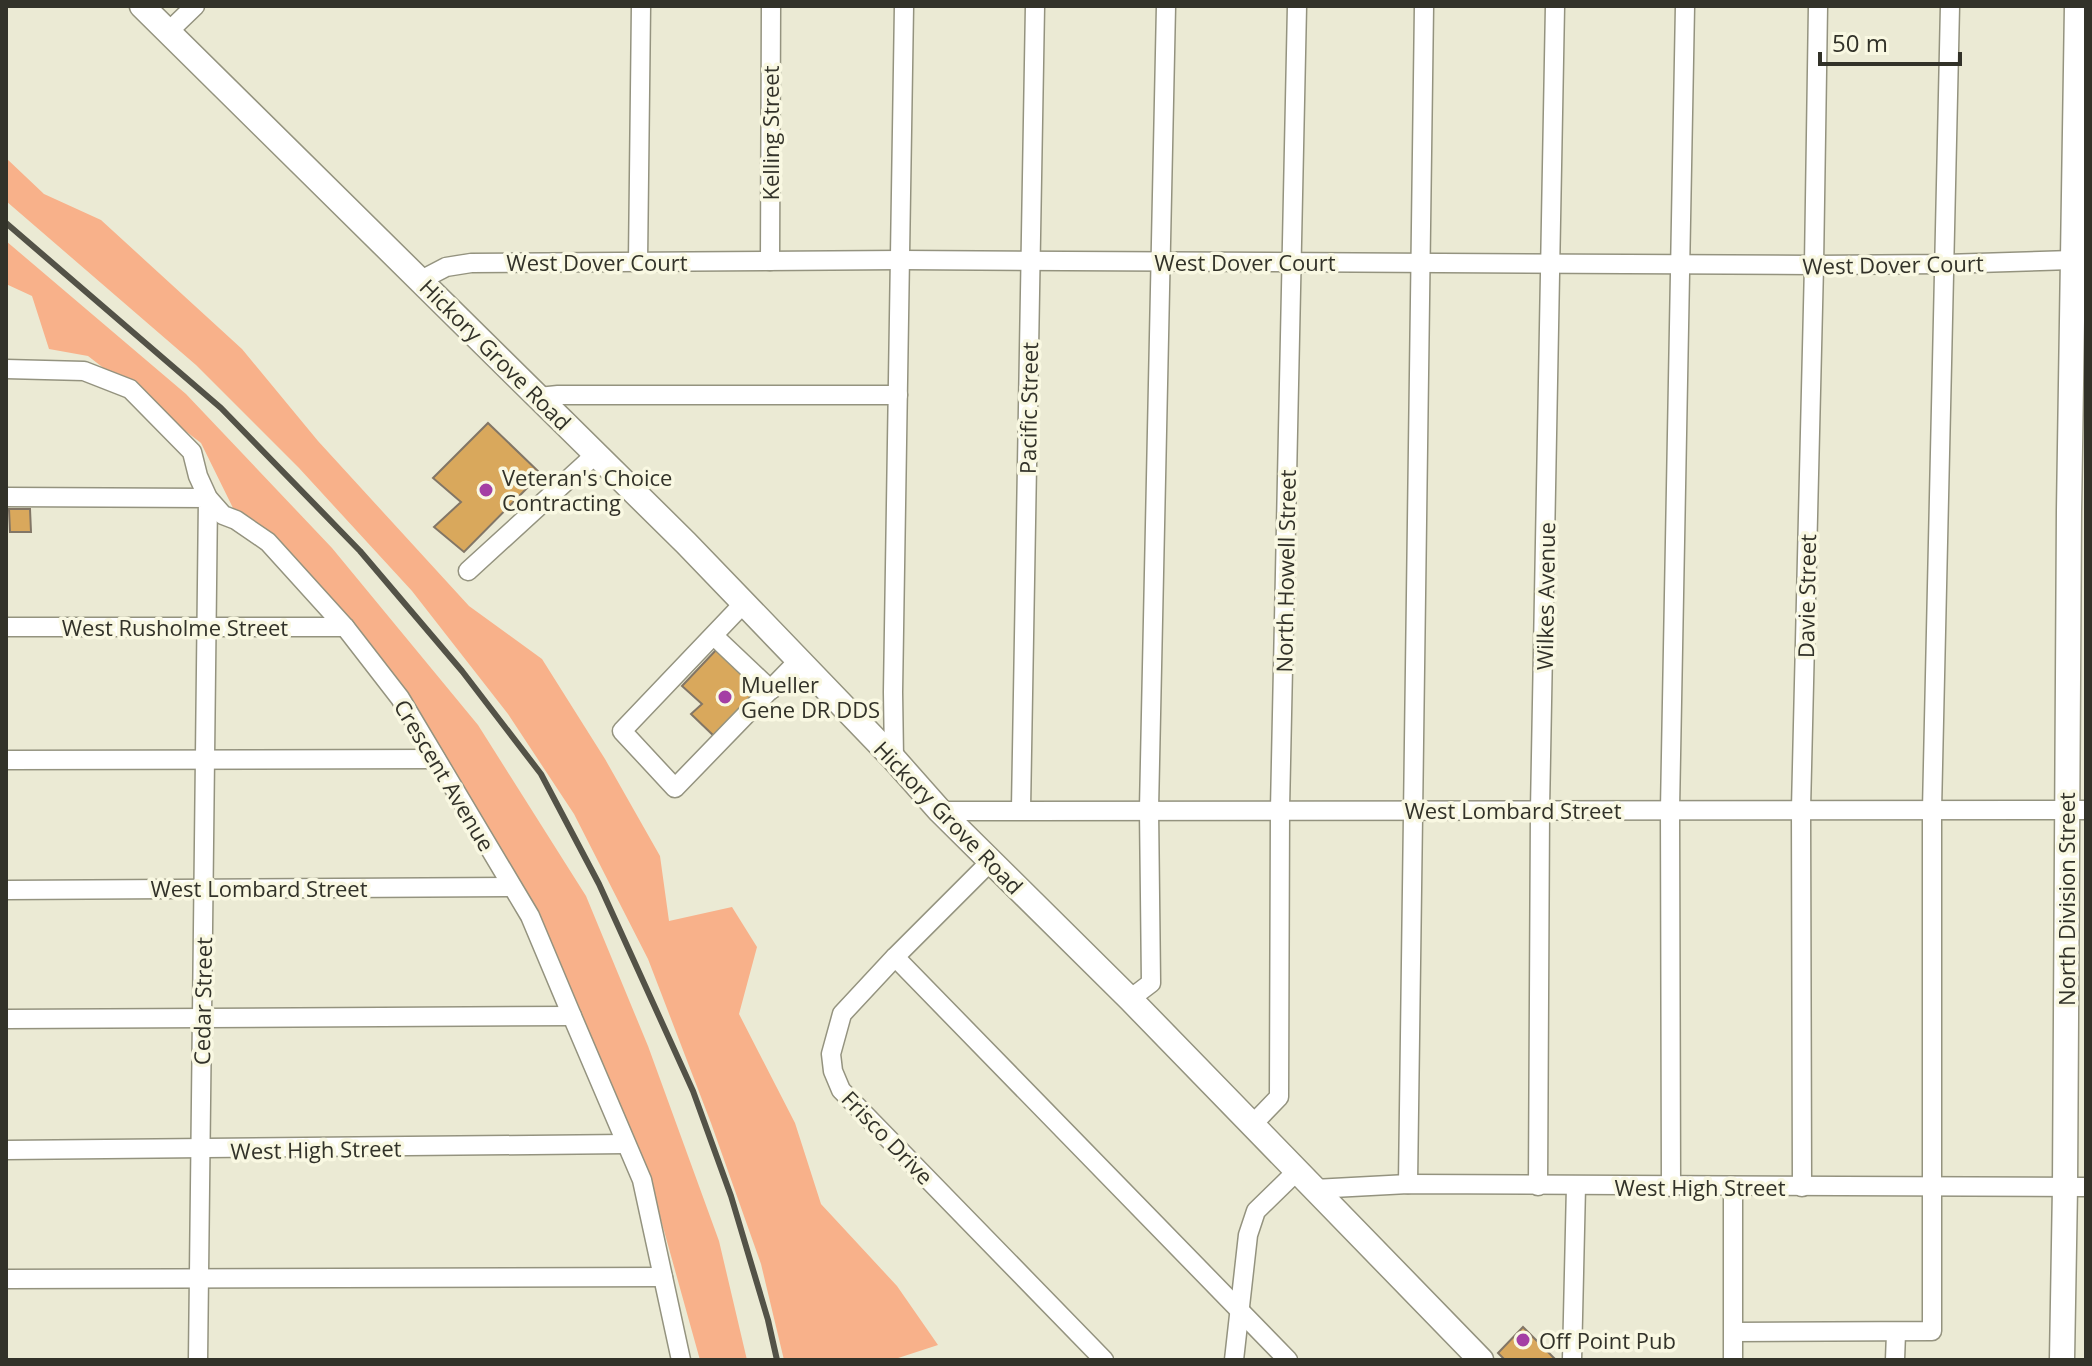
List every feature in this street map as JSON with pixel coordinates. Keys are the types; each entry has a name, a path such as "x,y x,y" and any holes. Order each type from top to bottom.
{"main road":[{"name":"Hickory Grove Road","path":"142,6 744,603 940,811 1130,999 1481,1360"},
{"name":"North Division Street","path":"2062,1360 2076,1187 2077,510 2072,260 2077,6"}],"street":[{"path":"168,32 195,6"},
{"path":"638,262 641,6"},
{"name":"Kelling Street","path":"770,261 771,6"},
{"path":"894,759 904,6"},
{"name":"Pacific Street","path":"1021,809 1035,6"},
{"path":"1130,999 1151,983 1149,809 1166,6"},
{"name":"North Howell Street","path":"1252,1125 1279,1097 1280,809 1297,6"},
{"path":"1408,1184 1424,6"},
{"name":"Wilkes Avenue","path":"1538,1186 1540,810 1555,6"},
{"path":"1671,1187 1670,809 1685,6"},
{"name":"Davie Street","path":"1802,1187 1801,809 1818,6"},
{"path":"1734,1332 1932,1331 1932,810 1950,6"},
{"name":"West Dover Court","path":"421,280 446,267 471,263 901,260 1814,265 2072,260"},
{"path":"6,369 84,371 130,389 192,452 208,498 6,497"},
{"path":"539,397 898,395"},
{"path":"468,571 596,454"},
{"name":"Crescent Avenue","path":"208,498 223,515 236,520 268,542 345,627 400,698 530,916 642,1180 681,1360"},
{"name":"Cedar Street","path":"198,1360 208,498"},
{"path":"744,603 622,731 675,788 799,660"},
{"name":"West Rusholme Street","path":"6,627 345,627"},
{"path":"714,636 771,690"},
{"path":"6,760 436,759"},
{"name":"West Lombard Street","path":"940,811 2076,810"},
{"name":"Frisco Drive","path":"990,862 842,1014 831,1054 833,1071 841,1090 1104,1360"},
{"name":"West Lombard Street","path":"6,890 512,887"},
{"path":"895,957 1288,1360"},
{"path":"6,1019 572,1016"},
{"name":"West High Street","path":"6,1150 626,1144"},
{"path":"1234,1360 1248,1235 1256,1211 1297,1171"},
{"name":"West High Street","path":"1314,1189 1408,1184 2076,1187"},
{"path":"1572,1360 1576,1186"},
{"path":"1733,1187 1733,1360"},
{"path":"6,1279 663,1277"},
{"path":"1895,1360 1896,1333"}],"shaded area":[{"path":"6,158 44,194 101,220 242,349 318,441 469,606 542,659 605,759 660,856 669,921 732,907 757,947 739,1014 795,1123 821,1204 897,1286 938,1345 892,1360 784,1360 761,1264 648,959 574,814 508,714 412,591 299,468 196,365 6,201"},
{"path":"6,241 186,394 332,548 478,725 586,896 648,1046 719,1241 747,1360 700,1360 651,1184 529,898 432,733 371,646 283,546 233,508 201,443 88,356 49,349 32,296 6,284"}],"building":[{"name":"Veteran's Choice Contracting","path":"488,423 541,474 464,552 434,527 461,502 433,478"},
{"path":"9,509 30,509 31,532 10,532"},
{"name":"Mueller Gene DR DDS","path":"717,649 761,691 716,738 691,714 702,704 682,686"},
{"name":"Off Point Pub","path":"1523,1327 1556,1360 1505,1360 1498,1353"}],"railway":[{"path":"6,223 221,408 360,551 462,671 541,774 599,884 693,1091 731,1196 777,1360"}],"place":[{"name":"Veteran's Choice Contracting","path":"486,490"},
{"name":"Mueller Gene DR DDS","path":"725,697"},
{"name":"Off Point Pub","path":"1523,1340"}]}
